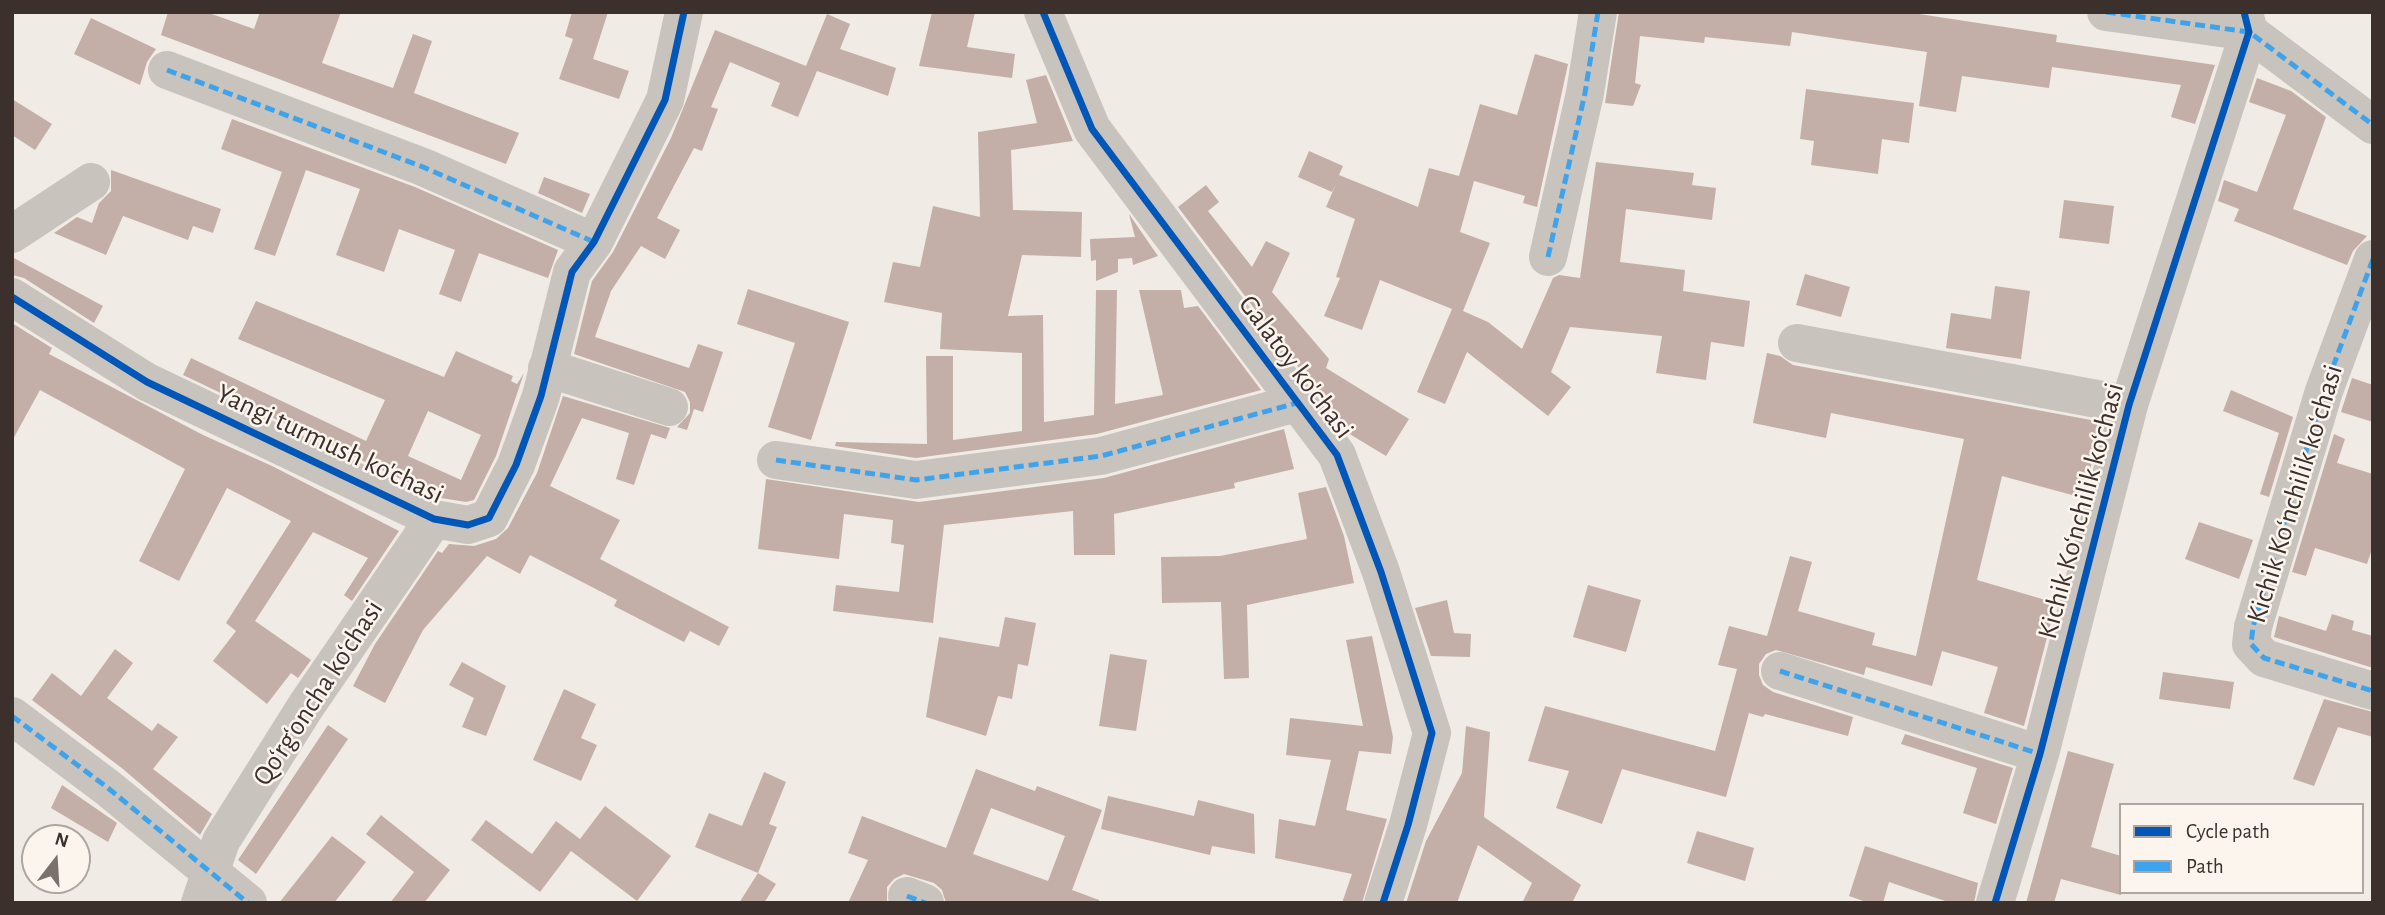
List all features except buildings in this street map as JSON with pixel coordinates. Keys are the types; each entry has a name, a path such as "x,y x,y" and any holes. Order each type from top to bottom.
{"street":[{"name":"Yangi turmush ko'chasi","path":"12,297 147,382 434,519 468,525 489,518 516,465 547,368 572,272 594,242 665,100 684,12"},
{"name":"Galatoy ko'chasi","path":"1043,12 1092,129 1337,455 1381,572 1432,733 1408,825 1383,903"},
{"path":"1548,257 1585,93 1598,12"},
{"path":"2106,12 2246,22 2373,125"},
{"name":"Kichik Ko‘nchilik ko‘chasi","path":"1995,903 2040,754 2129,405 2246,22"},
{"path":"167,71 423,167 594,242"},
{"path":"12,234 91,182"},
{"name":"Kichik Koʻnchilik koʻchasi","path":"2373,259 2323,391 2253,627 2251,644 2264,658 2373,691"},
{"path":"1797,342 2129,405"},
{"path":"547,368 669,407"},
{"path":"776,460 916,480 1101,456 1297,403"},
{"name":"Qo‘rg‘oncha ko‘chasi","path":"204,887 220,841 306,706 434,519"},
{"path":"1780,671 2040,754"},
{"path":"12,716 108,788 204,887 248,903"}],"marked path":[{"path":"1548,257 1585,93 1598,12"},
{"path":"2106,12 2249,32 2373,125"},
{"path":"167,70 423,167 594,242"},
{"path":"2373,259 2324,391 2253,627 2251,644 2264,658 2373,691"},
{"path":"776,460 916,480 1101,456 1297,403"},
{"path":"1780,671 2040,754"},
{"path":"12,716 108,788 248,903"},
{"path":"907,896 925,903"}],"cycle path":[{"path":"12,297 147,382 434,519 468,525 489,518 516,465 541,396 572,272 594,242 665,100 684,12"},
{"path":"1043,12 1092,129 1337,455 1381,572 1432,733 1408,825 1383,903"},
{"path":"1995,903 2040,754 2129,405 2249,32 2244,12"}]}
